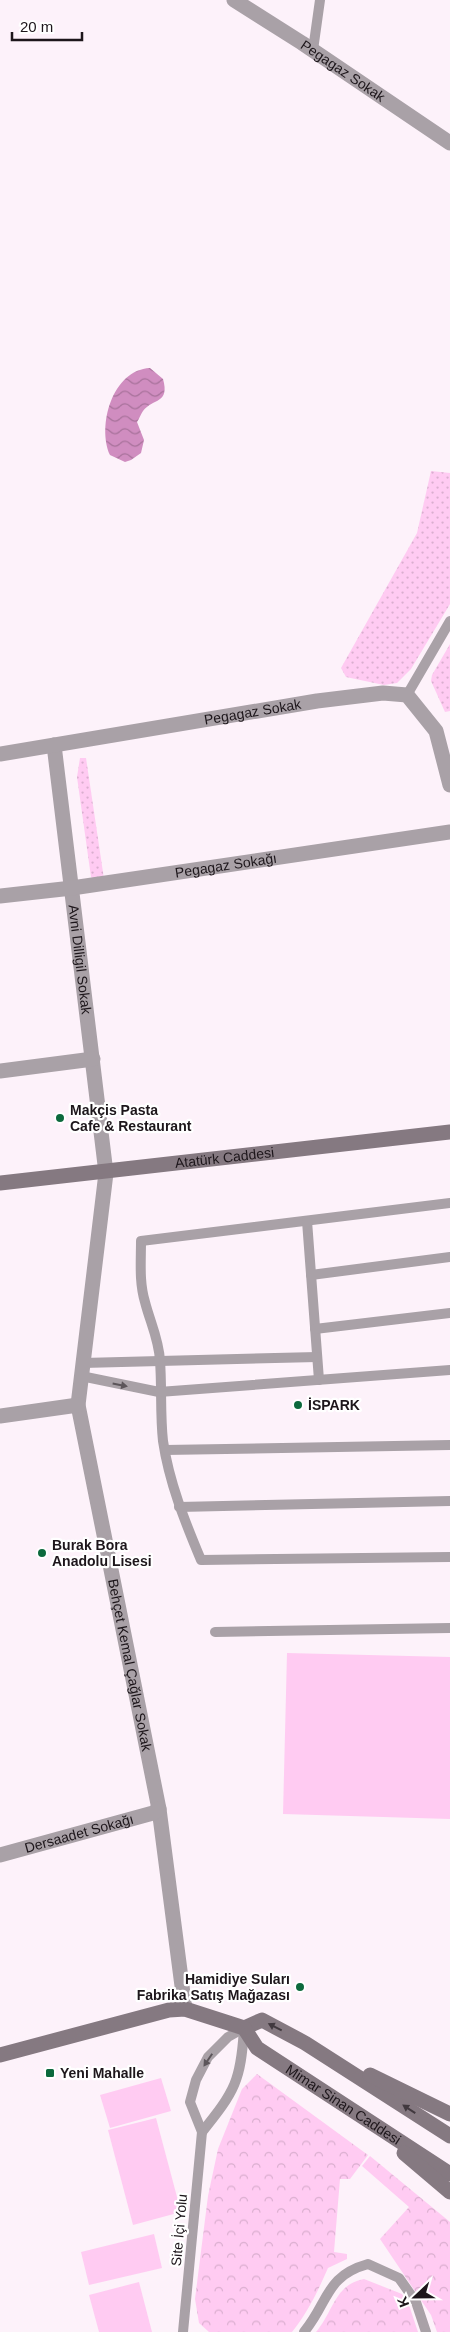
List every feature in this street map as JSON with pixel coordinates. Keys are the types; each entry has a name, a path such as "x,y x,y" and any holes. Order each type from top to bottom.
{"main road":[{"name":"Atatürk Caddesi","path":"0,1184 450,1132"},
{"path":"0,2056 169,2010 186,2009 244,2028 262,2020 450,2114"},
{"name":"Mimar Sinan Caddesi","path":"244,2028 257,2048 450,2174"},
{"path":"305,2043 450,2136"},
{"path":"347,2106 450,2192"}],"street":[{"name":"Pegagaz Sokak","path":"234,0 313,50 450,143"},
{"name":"Pegagaz Sokak","path":"0,754 317,701 383,693 407,695"},
{"path":"407,695 436,731 450,785"},
{"name":"Avni Dilligil Sokak","path":"54,745 106,1173"},
{"name":"Pegagaz Sokağı","path":"0,896 72,888 450,832"},
{"path":"0,1071 93,1059"},
{"name":"Behçet Kemal Çağlar Sokak","path":"106,1173 78,1405 158,1809 186,2009"},
{"path":"0,1416 78,1405"},
{"name":"Dersaadet Sokağı","path":"0,1855 153,1813 158,1809"}],"lane":[{"path":"313,50 320,0"},
{"path":"407,695 450,621"},
{"path":"450,1203 141,1241 141,1279 145,1302 155,1328 160,1361 159,1392 165,1450 179,1507 202,1560 450,1557"},
{"path":"307,1221 319,1380"},
{"path":"311,1275 450,1257"},
{"path":"316,1329 450,1313"},
{"path":"82,1370 160,1361 317,1357"},
{"path":"82,1370 159,1392 450,1370"},
{"path":"165,1450 450,1445"},
{"path":"179,1507 450,1501"},
{"path":"215,1632 450,1628"},
{"path":"244,2028 243,2053 236,2084 228,2100 202,2132 190,2102 196,2080 208,2057 228,2037 244,2028"},
{"name":"Site İçi Yolu","path":"183,2332 202,2132"},
{"path":"304,2332 314,2320 334,2282 354,2268 368,2264 399,2278 416,2302 426,2332"}],"green space":[{"path":"431,471 450,473 450,604 411,669 397,683 384,685 346,677 341,668 417,533"},
{"path":"450,644 450,711 445,712 431,681 432,675"},
{"path":"80,758 86,758 104,879 94,880 91,877 77,777"},
{"path":"287,1653 450,1657 450,1819 283,1814"},
{"path":"257,2074 368,2155 350,2179 340,2179 334,2252 347,2254 347,2259 328,2268 303,2317 292,2332 209,2332 199,2323 195,2299 208,2196 218,2149 242,2089"},
{"path":"161,2078 171,2111 110,2128 100,2095"},
{"path":"156,2118 181,2212 133,2225 108,2130"},
{"path":"370,2156 450,2222 450,2332 437,2332 431,2315 380,2239 409,2207 362,2166"},
{"path":"154,2234 162,2268 89,2285 81,2252"},
{"path":"364,2279 402,2294 410,2308 418,2332 316,2332 340,2293 354,2282"},
{"path":"139,2282 152,2332 99,2332 89,2295"}],"water":[{"path":"150,368 163,379 164,393 159,400 142,412 137,422 144,440 141,453 125,462 110,455 106,443 107,415 117,389 126,378 137,371"}],"place":[{"name":"Makçis Pasta Cafe & Restaurant","path":"60,1118"},
{"name":"İSPARK","path":"298,1405"},
{"name":"Burak Bora Anadolu Lisesi","path":"42,1553"},
{"name":"Hamidiye Suları Fabrika Satış Mağazası","path":"300,1987"},
{"name":"Yeni Mahalle","path":"50,2073"}]}
